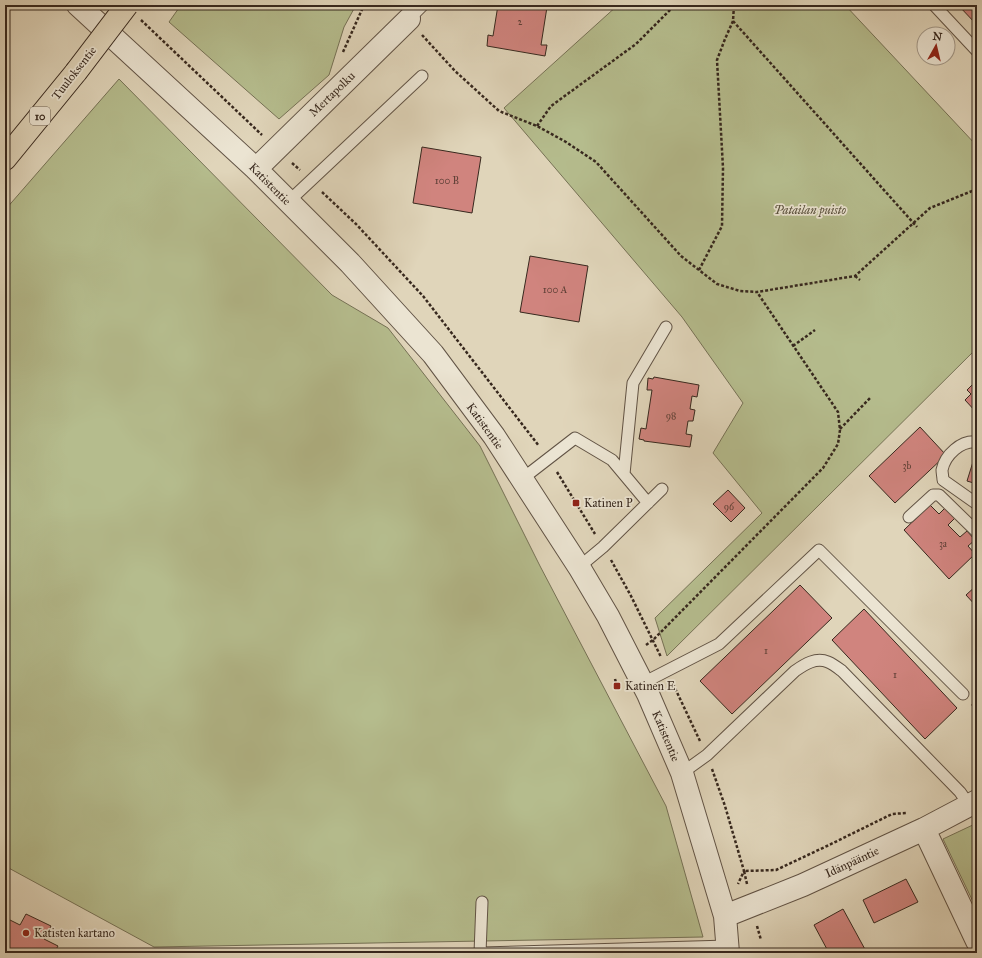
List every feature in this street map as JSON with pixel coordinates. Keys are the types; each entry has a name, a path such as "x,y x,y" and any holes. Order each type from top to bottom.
{"highway":[{"name":"Tuuloksentie","path":"5,159 76,72 127,5"}],"street":[{"name":"Katistentie","path":"78,5 256,169 350,263 433,354 494,436 579,567 608,616 643,683 682,773 725,916 728,950"},
{"name":"Mertapolku","path":"256,169 416,12"},
{"name":"Idänpääntie","path":"725,916 802,884 917,820 973,803"},
{"path":"917,820 977,941"}],"lane":[{"path":"934,5 977,51"},
{"path":"288,202 422,76"},
{"path":"624,474 633,383 666,327"},
{"path":"522,479 575,438 612,460 648,503"},
{"path":"977,442 959,446 946,460 942,471 943,480 977,504"},
{"path":"579,567 603,547 662,489"},
{"path":"909,517 933,495 939,495 977,532"},
{"path":"643,683 719,644 818,550 962,694"},
{"path":"682,773 707,754 795,671 807,663 819,661 828,662 842,671 960,792 973,803"},
{"path":"482,902 480,953 728,950"}],"path":[{"path":"343,54 364,5"},
{"path":"537,126 551,106 636,44 674,5"},
{"path":"699,270 722,226 723,168 717,60 733,21 734,5"},
{"path":"416,12 454,71 500,111 537,126 566,142 596,162 681,256 717,284 740,291 757,292 855,276 930,208 977,189"},
{"path":"733,21 917,228"},
{"path":"855,276 860,280"},
{"path":"617,686 611,668 653,640 823,468 838,444 840,430 838,412 757,292"},
{"path":"793,346 815,330"},
{"path":"840,430 871,397"},
{"name":"Idänpääntie","path":"744,870 776,870 892,814 917,820"}],"green space":[{"path":"181,5 356,5 344,27 329,75 279,119 169,22"},
{"name":"Patailan puisto","path":"618,5 845,5 977,146 977,348 667,656 655,618 762,513 713,453 743,403 682,317 504,108"},
{"path":"119,79 332,295 388,328 480,446 540,566 666,806 703,937 154,947 5,866 5,210"},
{"path":"977,823 977,910 943,839"}],"building":[{"path":"498,5 552,5 552,7 547,7 541,45 547,45 545,56 487,46 488,35 493,36"},
{"path":"958,5 977,5 977,25"},
{"path":"422,147 481,157 472,213 413,203"},
{"path":"530,256 588,266 579,322 520,312"},
{"path":"654,377 699,385 697,397 692,396 690,409 695,410 693,421 688,421 686,434 692,435 690,447 644,441 639,439 641,428 646,429 652,390 647,390 648,378 653,379"},
{"path":"973,384 977,386 977,413 965,400 971,394 967,390"},
{"path":"920,427 946,455 895,503 869,476"},
{"path":"977,449 977,484 967,481"},
{"path":"728,490 745,508 731,522 713,504"},
{"path":"930,505 939,514 945,508 955,518 948,525 960,537 967,531 975,540 968,546 975,554 949,579 904,530"},
{"path":"800,585 832,618 732,714 700,681"},
{"path":"977,585 977,607 966,595"},
{"path":"864,609 957,708 925,739 832,640"},
{"path":"906,879 918,902 874,923 863,900"},
{"path":"843,909 867,953 829,953 814,925"},
{"name":"Katisten kartano","path":"26,914 51,926 44,939 58,946 54,953 5,953 5,924 8,919 20,925"}],"place":[{"name":"Katinen P","path":"576,503"},
{"name":"Katinen E","path":"617,686"},
{"name":"Katisten kartano","path":"26,933"}]}
